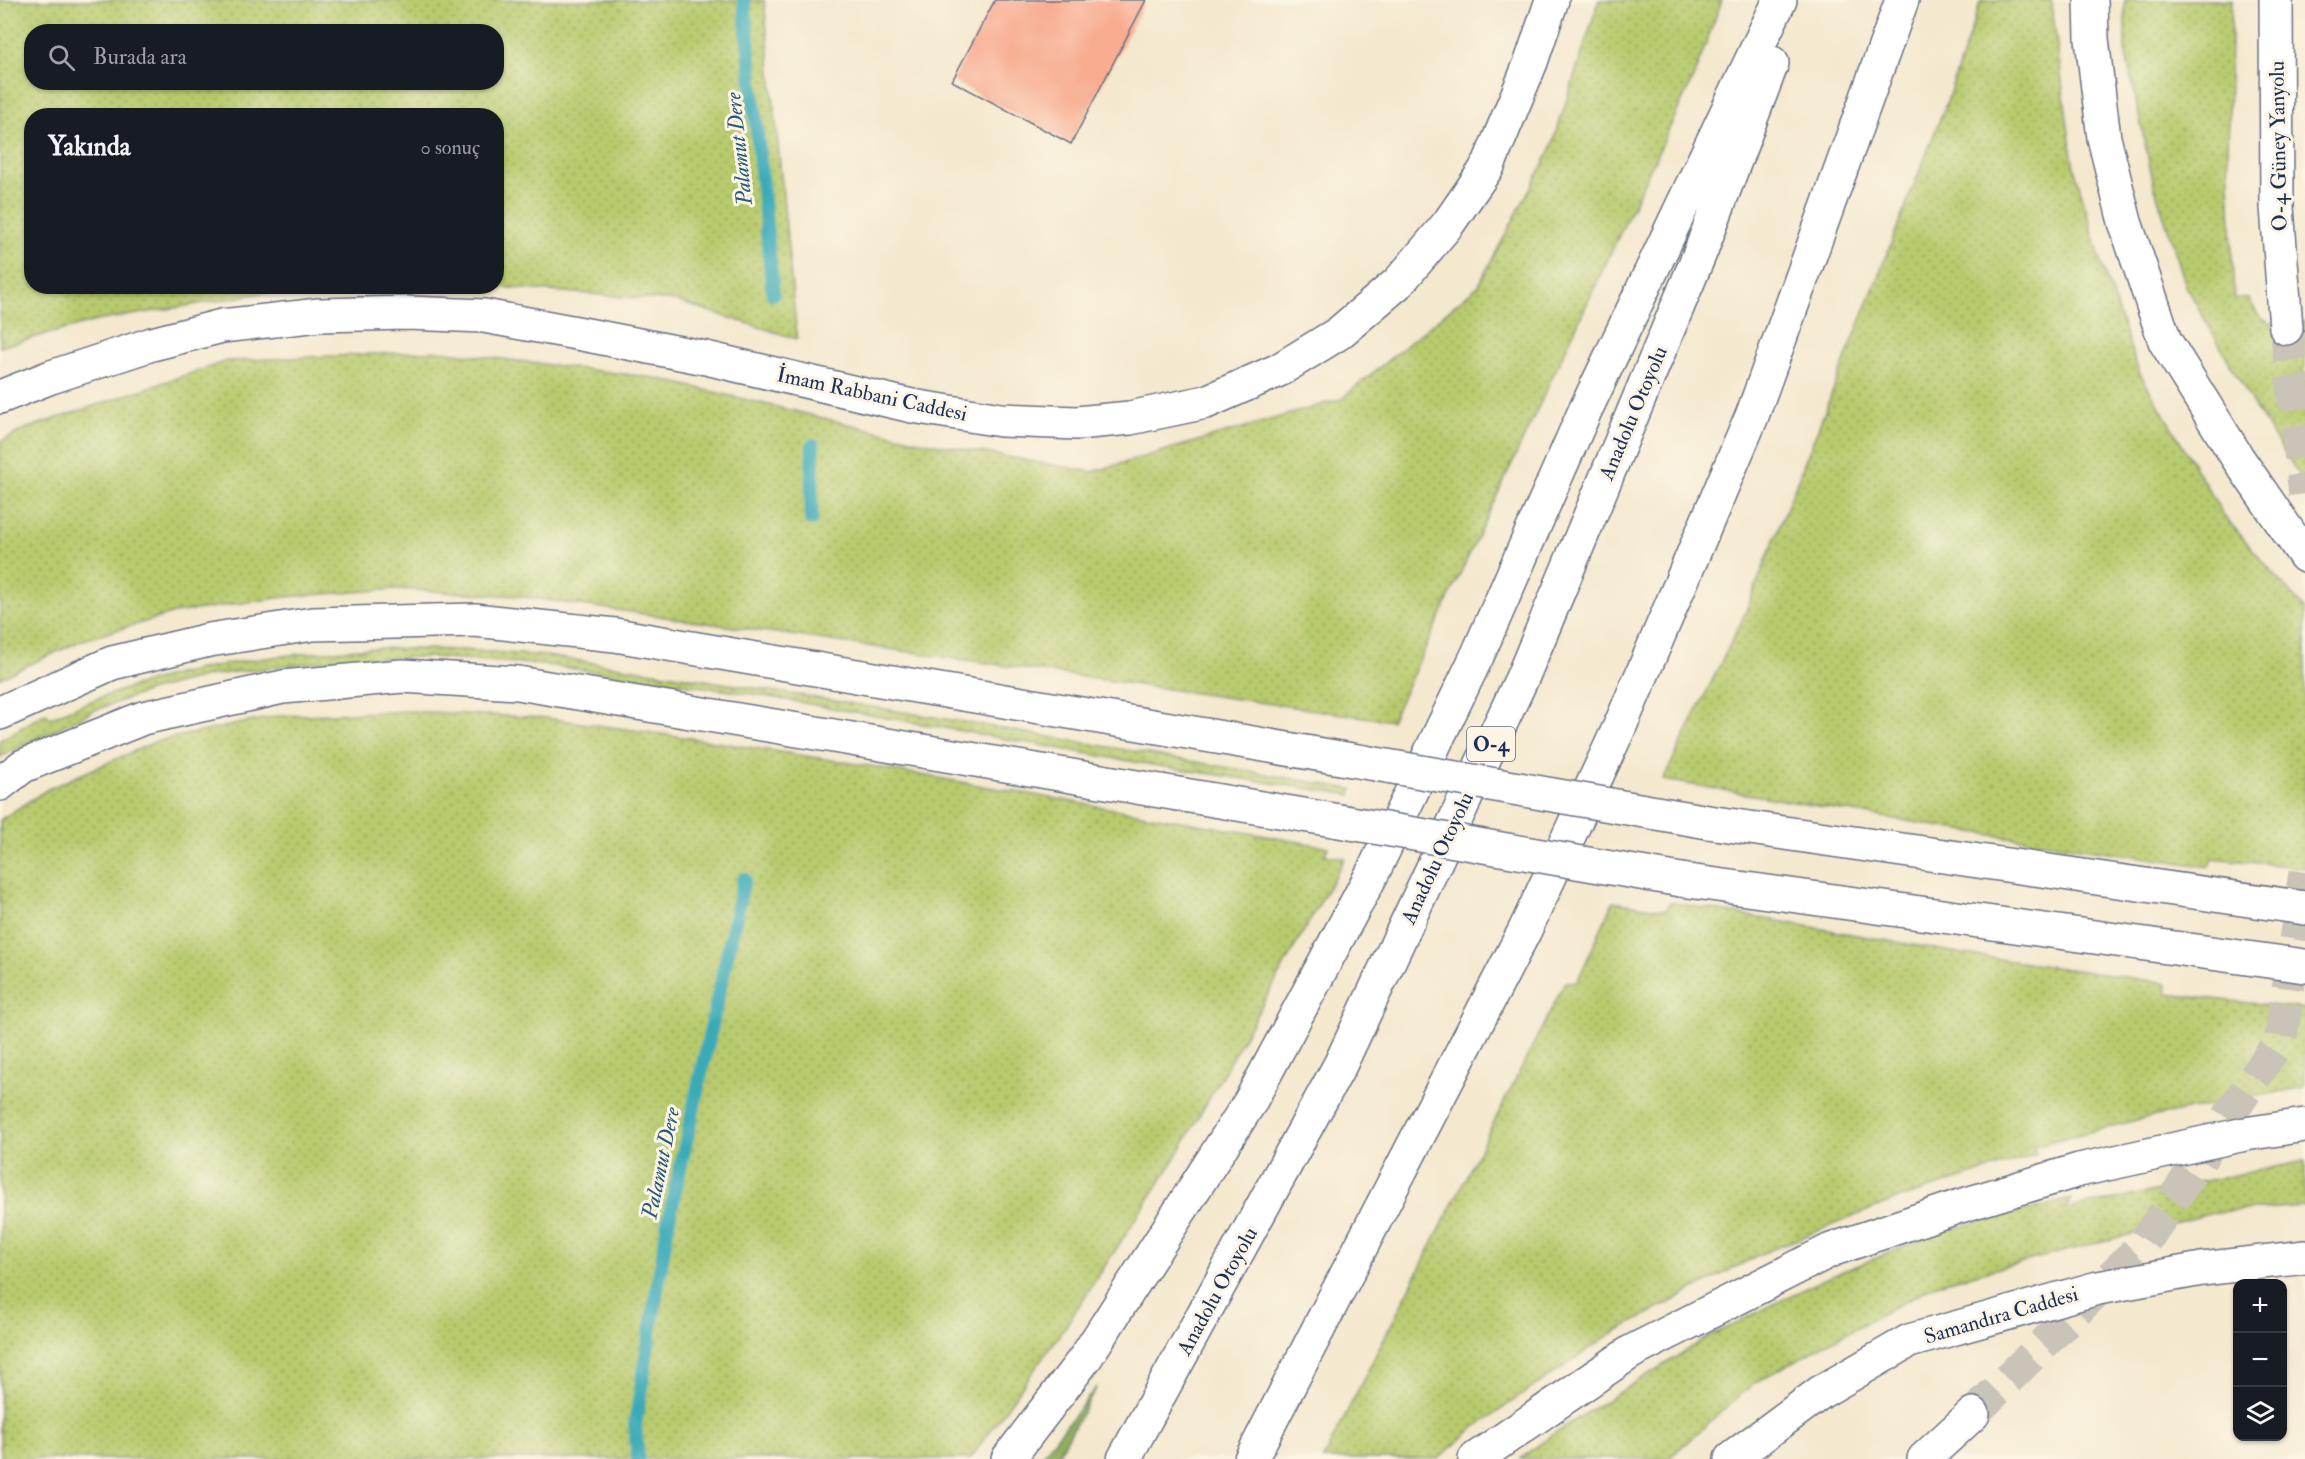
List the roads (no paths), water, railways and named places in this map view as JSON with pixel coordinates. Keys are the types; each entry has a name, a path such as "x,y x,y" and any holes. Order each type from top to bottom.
{"main road":[{"name":"İmam Rabbani Caddesi","path":"0,398 51,377 153,344 222,326 319,315 407,313 484,316 706,358 912,406 1001,420 1077,423 1130,418 1206,402 1280,370 1339,333 1399,282 1448,224 1488,166 1531,62 1552,0"},
{"path":"1008,1459 1086,1357 1250,1102 1373,872 1478,654 1584,413 1780,0"},
{"name":"Anadolu Otoyolu","path":"1124,1459 1340,1065 1523,676 1700,253 1796,0"},
{"path":"1251,1459 1526,930 1620,726 1752,416 1902,0"},
{"path":"2091,0 2092,39 2104,138 2125,222 2165,341 2237,457 2305,556"},
{"name":"O-4 Güney Yanyolu","path":"2276,0 2277,207 2286,328"},
{"path":"0,713 112,663 208,640 313,624 475,620 615,635 1708,822 2305,908"},
{"path":"0,784 22,766 143,718 283,687 402,676 518,683 1681,880 2305,966"},
{"path":"1475,1459 1631,1352 1831,1250 1957,1207 2079,1170 2245,1134 2305,1125"},
{"name":"Samandıra Caddesi","path":"1731,1459 1821,1392 1909,1341 2098,1288 2202,1269 2305,1257"},
{"path":"1924,1459 1972,1414"}],"waterway":[{"name":"Palamut Dere","path":"744,0 773,294"},
{"name":"Palamut Dere","path":"811,520 813,445"},
{"name":"Palamut Dere","path":"638,1459 635,1425 668,1223 744,879"}],"tunnel":[{"path":"2286,328 2305,494"},
{"path":"1973,1414 2143,1245 2281,1038 2305,872"}]}
